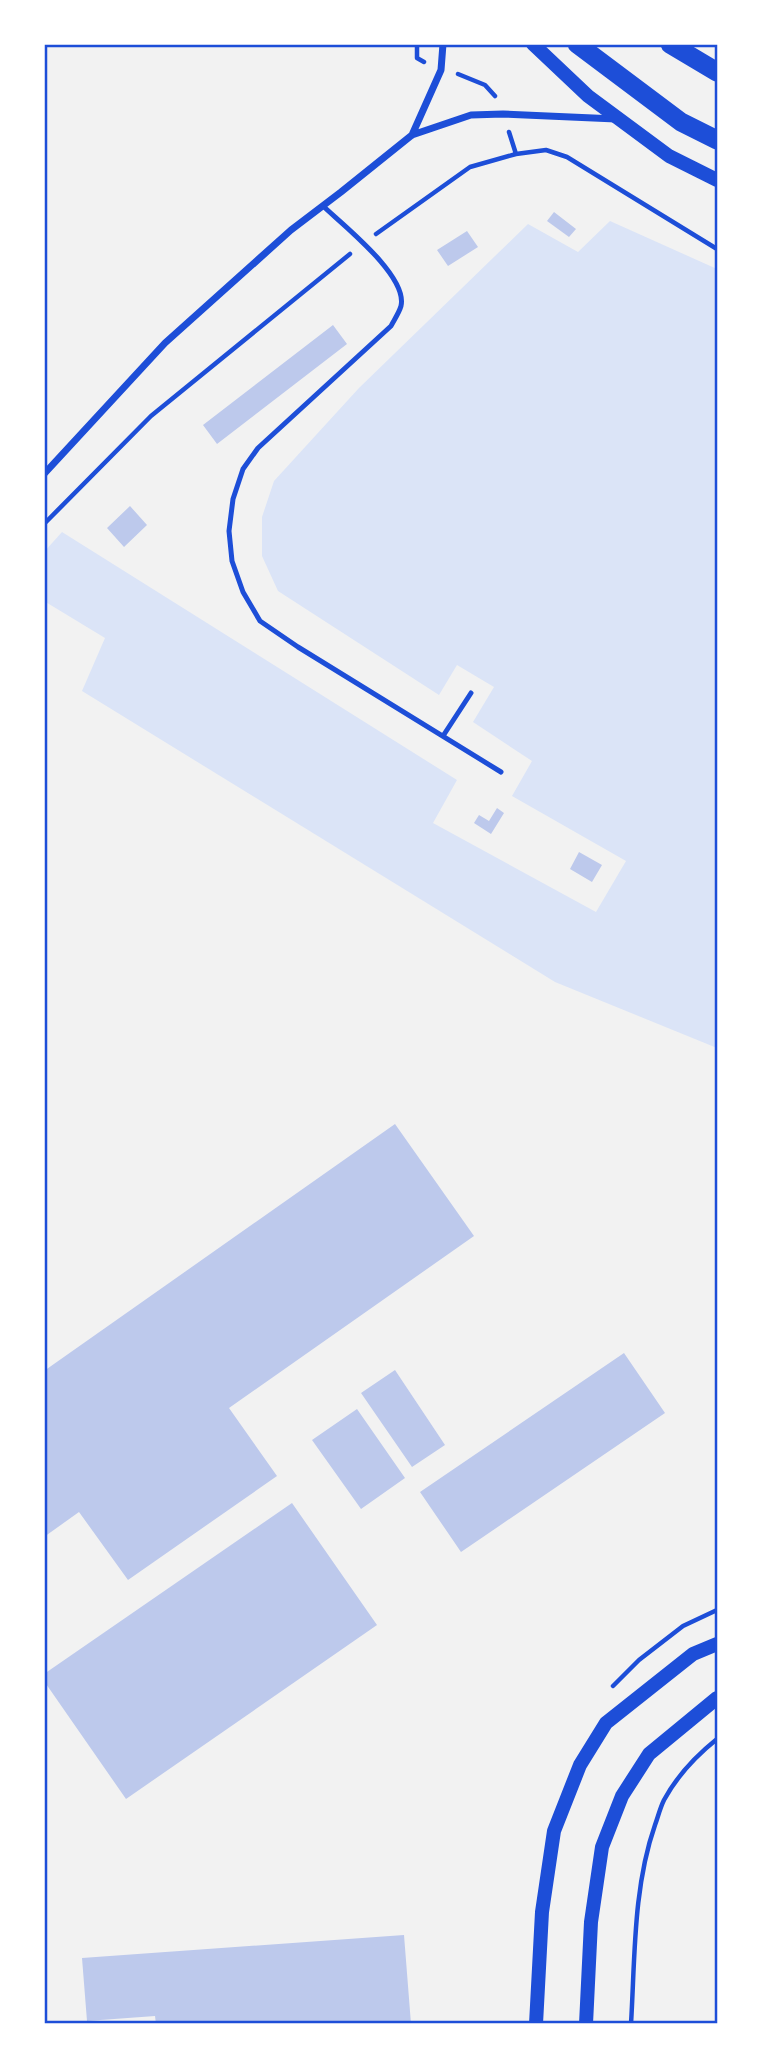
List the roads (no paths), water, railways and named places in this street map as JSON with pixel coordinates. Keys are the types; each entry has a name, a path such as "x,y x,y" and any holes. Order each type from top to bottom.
{"highway":[{"path":"577,44 681,122 717,140"},
{"path":"670,44 717,72"}],"main road":[{"path":"533,44 588,96 620,120 669,156 717,180"},
{"path":"536,2024 542,1912 554,1831 580,1765 606,1723 693,1654 717,1644"},
{"path":"586,2024 591,1922 603,1847 622,1796 649,1754 717,1698"}],"street":[{"path":"412,135 440,70 443,44"},
{"path":"44,474 164,343 291,230 412,135 471,115 620,120"}],"lane":[{"path":"323,206 386,266 398,285 401,305 391,326 258,448 243,469 233,499 229,531 232,561 243,592 260,621 501,772"},
{"path":"443,736 471,693"}]}
